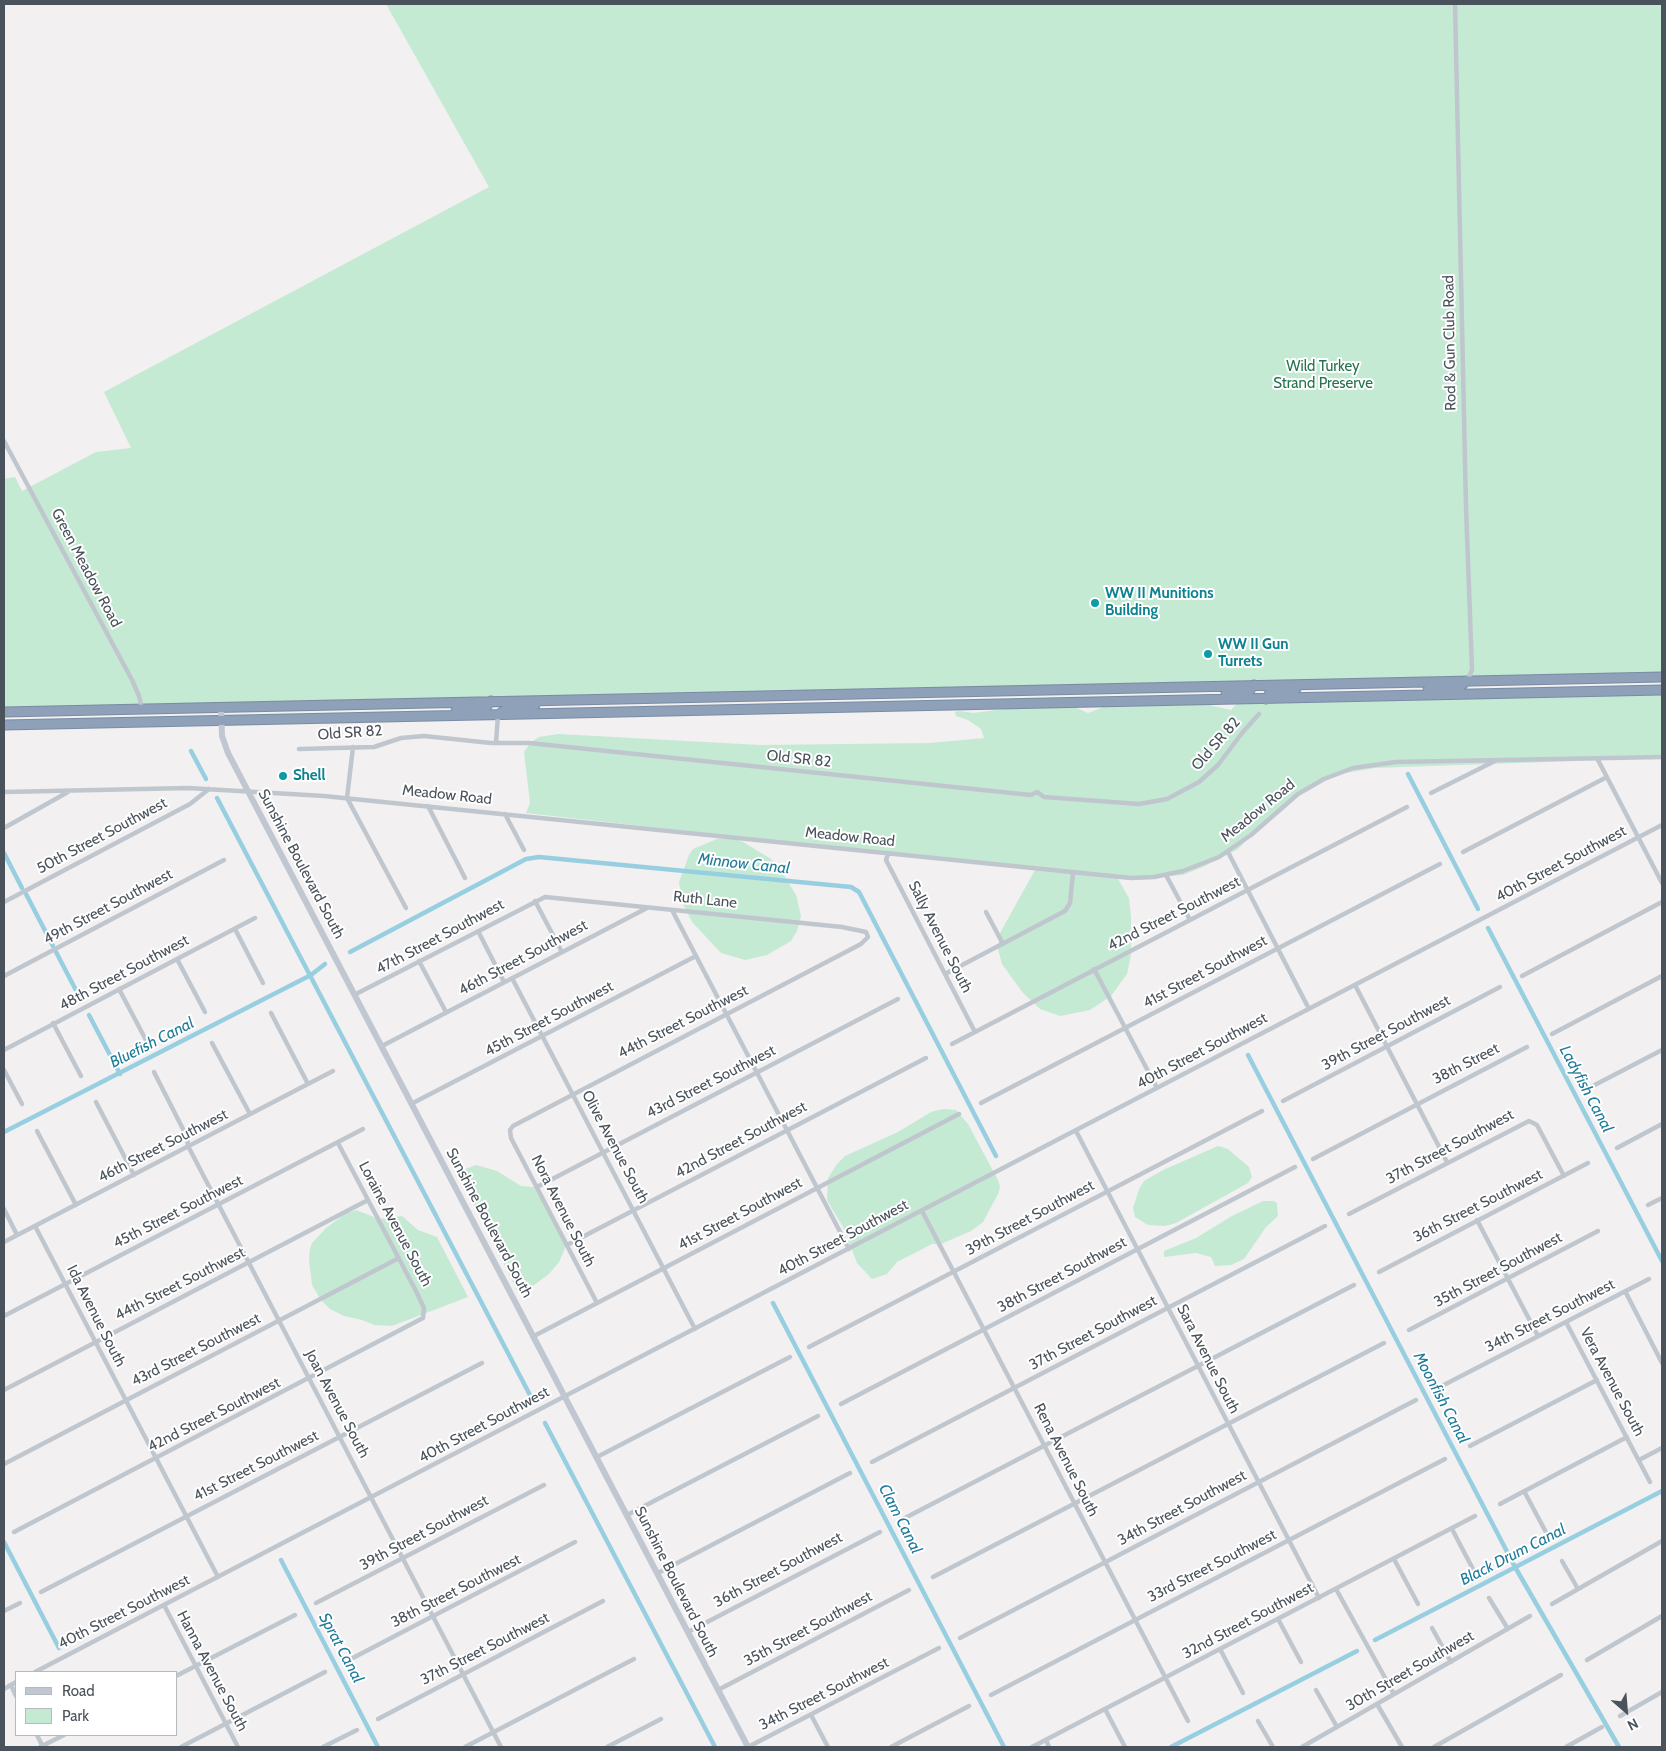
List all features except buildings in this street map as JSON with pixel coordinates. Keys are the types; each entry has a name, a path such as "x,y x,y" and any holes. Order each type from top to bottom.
{"highway":[{"path":"4,712 1662,677"},
{"path":"1364,697 1384,691 1458,688 1467,681"},
{"path":"1266,699 1271,692 1276,691 1340,689 1350,683"},
{"path":"1161,701 1183,695 1244,693 1254,685"},
{"path":"4,725 1662,690"},
{"path":"498,715 508,708 599,704 610,699"},
{"path":"397,717 410,711 477,709 486,707 491,701"}],"street":[{"name":"Rod & Gun Club Road","path":"1454,4 1472,670 1467,681"},
{"name":"Green Meadow Road","path":"4,441 132,680 142,709"},
{"name":"Sunshine Boulevard South","path":"221,707 225,747 356,994 748,1747"},
{"name":"Old SR 82","path":"299,749 374,747 410,736 496,743 529,743 1030,795 1037,792 1044,796 1098,802 1139,804 1166,799 1199,782 1218,765 1242,732 1259,714"},
{"path":"496,743 498,715"},
{"path":"353,747 347,798 406,908"},
{"name":"Meadow Road","path":"4,792 209,789 347,798 1131,878 1166,875 1194,868 1228,852 1252,835 1298,794 1318,782 1343,771 1380,763 1662,757"},
{"path":"1597,758 1662,883"},
{"path":"1431,793 1496,760"},
{"path":"1463,852 1607,777"},
{"name":"50th Street Southwest","path":"4,902 190,804 209,789"},
{"path":"4,828 70,791"},
{"path":"428,806 465,878"},
{"name":"42nd Street Southwest","path":"952,1044 1407,807"},
{"path":"505,814 524,850"},
{"name":"40th Street Southwest","path":"37,1671 1662,825"},
{"path":"1228,852 1310,1009"},
{"name":"Sally Avenue South","path":"888,854 886,860 975,1032"},
{"name":"49th Street Southwest","path":"4,976 224,860"},
{"name":"41st Street Southwest","path":"981,1103 1440,864"},
{"path":"945,974 1065,911 1070,903 1073,873"},
{"path":"1166,875 1190,920"},
{"name":"Ruth Lane","path":"536,901 545,897 862,929 868,937"},
{"path":"536,901 562,952"},
{"name":"47th Street Southwest","path":"356,994 536,901"},
{"path":"1522,976 1662,902"},
{"name":"46th Street Southwest","path":"382,1046 648,907"},
{"path":"672,910 848,1249"},
{"path":"986,912 1003,944"},
{"name":"48th Street Southwest","path":"4,1050 255,918"},
{"path":"235,929 263,983"},
{"path":"478,931 504,982"},
{"name":"44th Street Southwest","path":"510,1130 513,1126 573,1094 861,944 868,937"},
{"name":"45th Street Southwest","path":"413,1103 696,956"},
{"path":"177,959 205,1012"},
{"path":"420,961 446,1012"},
{"path":"1094,969 1157,1088"},
{"path":"1552,1034 1662,976"},
{"name":"Olive Avenue South","path":"512,978 695,1329"},
{"path":"1355,986 1447,1162"},
{"name":"39th Street Southwest","path":"1283,1101 1500,988"},
{"path":"119,989 147,1042"},
{"name":"43rd Street Southwest","path":"536,1187 898,999"},
{"path":"271,1013 308,1084"},
{"path":"53,1023 81,1076"},
{"path":"212,1042 250,1114"},
{"name":"38th Street","path":"1417,1104 1528,1046"},
{"path":"1587,1089 1662,1050"},
{"name":"42nd Street Southwest","path":"567,1245 926,1058"},
{"path":"4,1070 22,1104"},
{"name":"46th Street Southwest","path":"4,1242 333,1071"},
{"name":"Joan Avenue South","path":"154,1072 187,1137 188,1146 218,1205 501,1747"},
{"path":"96,1102 134,1175"},
{"path":"1313,1159 1417,1104"},
{"name":"39th Street Southwest","path":"809,1346 1262,1111"},
{"name":"41st Street Southwest","path":"534,1336 958,1114"},
{"name":"37th Street Southwest","path":"1349,1214 1529,1121 1537,1125 1564,1176"},
{"path":"1616,1148 1662,1124"},
{"name":"45th Street Southwest","path":"4,1316 363,1129"},
{"name":"Nora Avenue South","path":"510,1130 511,1138 597,1303"},
{"name":"Sara Avenue South","path":"1076,1130 1319,1598"},
{"path":"37,1131 76,1205"},
{"name":"Loraine Avenue South","path":"338,1143 424,1308 424,1318"},
{"name":"36th Street Southwest","path":"1379,1272 1588,1163"},
{"name":"38th Street Southwest","path":"841,1404 1295,1167"},
{"path":"1648,1205 1662,1198"},
{"name":"44th Street Southwest","path":"4,1390 368,1200"},
{"path":"4,1209 18,1235"},
{"name":"Rena Avenue South","path":"922,1210 1188,1721"},
{"path":"1477,1220 1538,1336"},
{"name":"Ida Avenue South","path":"35,1226 218,1577"},
{"name":"37th Street Southwest","path":"872,1462 1325,1226"},
{"name":"35th Street Southwest","path":"1409,1330 1598,1232"},
{"name":"43rd Street Southwest","path":"4,1464 399,1258"},
{"name":"34th Street Southwest","path":"1436,1389 1649,1279"},
{"path":"903,1519 1354,1285"},
{"path":"1624,1291 1662,1363"},
{"name":"42nd Street Southwest","path":"14,1532 424,1318"},
{"name":"Vera Avenue South","path":"1566,1322 1650,1482"},
{"path":"933,1578 1384,1343"},
{"path":"597,1458 790,1357"},
{"name":"41st Street Southwest","path":"41,1592 482,1363"},
{"path":"1470,1446 1597,1380"},
{"name":"34th Street Southwest","path":"960,1638 1416,1400"},
{"path":"627,1515 818,1416"},
{"path":"1500,1504 1627,1437"},
{"path":"1639,1460 1662,1448"},
{"name":"33rd Street Southwest","path":"991,1695 1444,1459"},
{"path":"658,1573 850,1473"},
{"name":"39th Street Southwest","path":"316,1603 544,1485"},
{"path":"1524,1491 1548,1536"},
{"name":"32nd Street Southwest","path":"1032,1747 1475,1516"},
{"path":"1452,1528 1476,1573"},
{"name":"36th Street Southwest","path":"688,1632 880,1532"},
{"path":"1552,1604 1662,1541"},
{"name":"38th Street Southwest","path":"347,1661 576,1542"},
{"path":"1394,1559 1418,1604"},
{"path":"1562,1561 1578,1589"},
{"path":"1336,1589 1394,1694"},
{"name":"35th Street Southwest","path":"718,1690 909,1590"},
{"path":"1489,1598 1508,1629"},
{"name":"37th Street Southwest","path":"378,1719 603,1601"},
{"path":"4,1611 20,1603"},
{"name":"Hanna Avenue South","path":"164,1606 238,1747"},
{"path":"178,1675 295,1615"},
{"name":"30th Street Southwest","path":"1302,1747 1530,1616"},
{"path":"1587,1660 1662,1616"},
{"path":"1278,1619 1301,1662"},
{"path":"1432,1628 1451,1662"},
{"name":"34th Street Southwest","path":"748,1747 939,1648"},
{"path":"1220,1649 1243,1693"},
{"path":"465,1747 634,1659"},
{"path":"181,1747 325,1672"},
{"path":"1434,1747 1561,1675"},
{"path":"4,1688 15,1683"},
{"path":"11,1685 15,1694"},
{"path":"1316,1690 1337,1727"},
{"path":"1620,1716 1662,1692"},
{"path":"1377,1704 1402,1747"},
{"path":"891,1747 969,1706"},
{"path":"1105,1709 1125,1747"},
{"path":"811,1715 828,1747"},
{"path":"607,1747 661,1719"},
{"path":"1258,1722 1273,1747"},
{"path":"1566,1747 1602,1726"},
{"path":"323,1747 357,1730"},
{"path":"42,1747 62,1736"},
{"path":"1046,1740 1050,1747"}],"green space":[{"name":"Wild Turkey Strand Preserve","path":"386,4 1662,4 1662,674 4,710 4,479 15,477 22,491 96,452 131,448 104,392 489,187"},
{"path":"1662,692 1662,758 1375,768 1339,774 1302,791 1266,821 1238,849 1205,866 1183,875 1118,879 1129,898 1131,917 1131,954 1127,974 1111,996 1090,1010 1060,1016 1040,1009 1023,993 1002,964 998,949 1000,933 1035,870 526,813 530,803 524,752 531,742 539,737 559,734 760,745 930,743 984,738 981,729 968,720 956,716 955,712 960,711 973,713 1012,708 1072,706 1088,713 1109,705 1209,705 1231,710 1238,702"},
{"path":"717,839 735,839 771,859 782,872 796,895 801,916 797,931 791,941 767,955 745,960 721,953 692,922 682,902 679,882 689,855 693,849"},
{"path":"943,1109 956,1110 968,1124 998,1180 1000,1187 998,1194 983,1222 971,1231 941,1244 932,1244 897,1262 887,1274 872,1279 857,1263 843,1227 827,1200 828,1178 845,1156 898,1132 931,1112"},
{"path":"1218,1146 1228,1149 1249,1167 1252,1177 1248,1183 1176,1223 1165,1226 1148,1225 1135,1217 1133,1208 1139,1189 1144,1181 1163,1170"},
{"path":"476,1165 497,1171 521,1186 534,1187 566,1246 559,1262 549,1274 526,1291 518,1292 459,1175 463,1170"},
{"path":"1263,1201 1277,1203 1278,1216 1266,1227 1244,1259 1231,1265 1215,1266 1211,1257 1196,1253 1164,1257 1164,1251 1196,1238 1232,1216"},
{"path":"356,1210 379,1219 402,1216 418,1230 437,1237 468,1297 392,1326 374,1325 344,1316 330,1309 321,1300 312,1285 309,1260 310,1249 312,1243 326,1228 345,1214"}],"waterway":[{"path":"191,751 206,779"},
{"name":"Ladyfish Canal","path":"1408,774 1478,909"},
{"path":"217,798 531,1397"},
{"path":"4,853 22,888"},
{"name":"Minnow Canal","path":"350,952 526,859 539,857 851,887 859,892 996,1156"},
{"path":"26,894 53,946"},
{"name":"Ladyfish Canal","path":"1488,928 1662,1261"},
{"path":"56,952 80,998"},
{"name":"Bluefish Canal","path":"4,1132 311,975 325,964"},
{"path":"89,1015 120,1074"},
{"name":"Moonfish Canal","path":"1248,1055 1515,1567 1619,1747"},
{"name":"Clam Canal","path":"773,1303 1004,1747"},
{"path":"545,1423 715,1747"},
{"name":"Black Drum Canal","path":"1375,1640 1662,1491"},
{"path":"4,1542 59,1648"},
{"name":"Sprat Canal","path":"281,1560 378,1747"},
{"name":"Black Drum Canal","path":"1171,1747 1357,1651"}],"place":[{"name":"WW II Munitions Building","path":"1095,603"},
{"name":"WW II Gun Turrets","path":"1208,654"},
{"name":"Shell","path":"283,776"}]}
